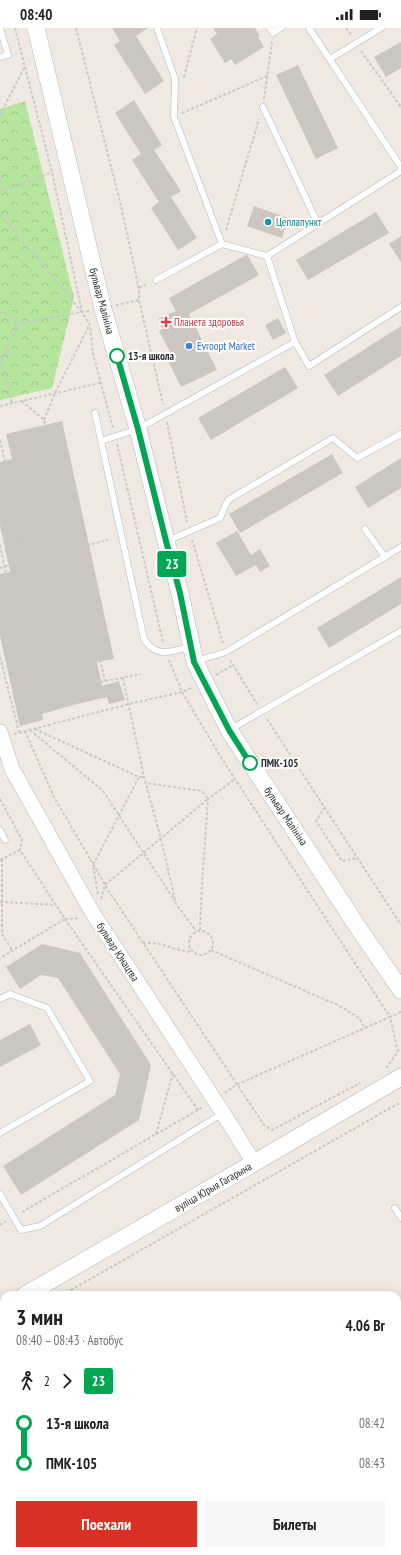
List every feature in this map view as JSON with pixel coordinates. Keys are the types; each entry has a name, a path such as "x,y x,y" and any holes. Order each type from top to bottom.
{"main road":[{"name":"бульвар Малініна","path":"36,28 103,309 138,429 180,593 193,654 229,730 361,932 401,990"},
{"name":"вуліца Юрыя Гагарына","path":"32,1291 401,1076"}],"street":[{"name":"бульвар Юнацтва","path":"1,735 12,769 92,912 254,1163"}],"lane":[{"path":"0,28 8,55 0,57"},
{"path":"157,28 175,79 174,117 222,244"},
{"path":"272,31 281,28"},
{"path":"309,28 401,167"},
{"path":"330,59 381,28"},
{"path":"263,107 318,224"},
{"path":"156,280 222,244 267,256 401,171"},
{"path":"267,256 295,342 309,366 401,307"},
{"path":"101,441 138,429 295,342"},
{"path":"95,413 144,639 153,649 158,652 193,654 226,652 401,547"},
{"path":"166,541 220,518 228,500 333,438 357,458 401,434"},
{"path":"365,529 384,557"},
{"path":"229,730 401,631"},
{"path":"0,830 5,840"},
{"path":"0,999 10,994 47,1008 90,1082 0,1133"},
{"path":"0,1194 21,1230 40,1226 223,1113"},
{"path":"395,1208 401,1218"}],"path":[{"path":"15,28 52,172 82,312"},
{"path":"76,28 121,206 139,289 139,300 166,414 189,531 226,652 262,711 401,925"},
{"path":"184,80 197,28"},
{"path":"346,28 401,107"},
{"path":"222,244 263,107 272,31"},
{"path":"0,114 25,67"},
{"path":"174,117 267,76"},
{"path":"0,192 52,172"},
{"path":"0,176 0,183"},
{"path":"0,214 82,312 90,325 93,354 115,436 154,607 166,652 182,692 129,704 30,730 1,735"},
{"path":"0,312 19,323 103,309 139,300"},
{"path":"1,361 19,323"},
{"path":"44,420 55,393 90,325"},
{"path":"0,356 12,403"},
{"path":"0,406 100,383"},
{"path":"22,401 44,420 105,681"},
{"path":"0,440 58,693"},
{"path":"0,475 55,462"},
{"path":"34,467 82,687"},
{"path":"0,568 108,540"},
{"path":"0,545 33,700"},
{"path":"23,650 94,633"},
{"path":"0,657 19,732"},
{"path":"23,702 105,681 141,674"},
{"path":"123,678 144,777 161,839 176,904"},
{"path":"34,729 139,777 144,777"},
{"path":"30,730 103,791 176,904 196,931"},
{"path":"25,731 54,797 105,885 236,1085 264,1125 272,1130 366,1080"},
{"path":"222,759 390,1017 398,1052 386,1069"},
{"path":"100,904 93,865 139,777"},
{"path":"105,885 208,799 235,779"},
{"path":"146,782 202,791 208,799 200,930"},
{"path":"0,799 22,840 20,850 65,919 198,1110"},
{"path":"325,807 316,821 342,861 358,858"},
{"path":"12,950 2,934 1,860 20,850"},
{"path":"1,902 56,905"},
{"path":"0,958 65,919"},
{"path":"142,943 153,942 182,951 204,954 211,950 213,942 210,935 204,931 196,931 190,937 189,941 189,945 193,952"},
{"path":"211,950 340,1006 359,1018 365,1028"},
{"path":"236,1085 401,1012"},
{"path":"156,1134 173,1073"},
{"path":"0,1225 214,1100"},
{"path":"69,1291 401,1102"}],"green space":[{"path":"25,101 74,298 52,388 0,400 0,109"}],"building":[{"path":"112,28 148,28 136,36 164,81 145,94 114,45 120,41"},
{"path":"213,28 255,28 264,47 235,65 231,59 225,63 210,39 217,34"},
{"path":"401,42 401,68 386,77 374,57"},
{"path":"298,65 338,148 316,159 276,75"},
{"path":"134,100 162,145 154,150 181,191 171,197 197,238 178,250 151,208 159,202 132,160 141,154 115,113"},
{"name":"Цеплапункт","path":"254,206 288,218 282,238 247,226"},
{"path":"376,212 389,233 308,280 296,260"},
{"path":"401,236 401,262 389,244"},
{"path":"246,255 259,275 189,314 217,370 181,387 166,357 171,354 159,331 163,329 158,319 176,311 169,298"},
{"path":"278,318 286,333 273,340 265,325"},
{"path":"401,326 401,356 338,396 324,375"},
{"path":"285,367 298,388 211,440 198,418"},
{"path":"62,421 114,659 97,662 102,686 119,681 125,700 109,704 107,697 77,704 42,714 43,720 20,726 0,636 0,574 10,572 0,525 0,462 12,459 6,434"},
{"path":"332,454 343,473 240,533 229,514"},
{"path":"401,458 401,488 368,508 355,487"},
{"path":"237,531 251,555 260,549 270,566 260,572 256,565 236,576 216,543"},
{"path":"401,577 401,604 329,648 317,628"},
{"path":"42,944 80,953 151,1065 139,1120 21,1195 3,1166 115,1095 120,1074 58,978 41,975 20,989 6,967"},
{"path":"30,1024 41,1045 0,1067 0,1040"}],"bus line":[{"name":"23","path":"117,356 138,429 180,593 194,662 229,730 250,763"}],"place":[{"name":"Цеплапункт","path":"268,222"},
{"name":"Планета здоровья","path":"166,322"},
{"name":"Evroopt Market","path":"189,346"},
{"name":"13-я школа","path":"117,356"},
{"name":"ПМК-105","path":"250,763"}]}
